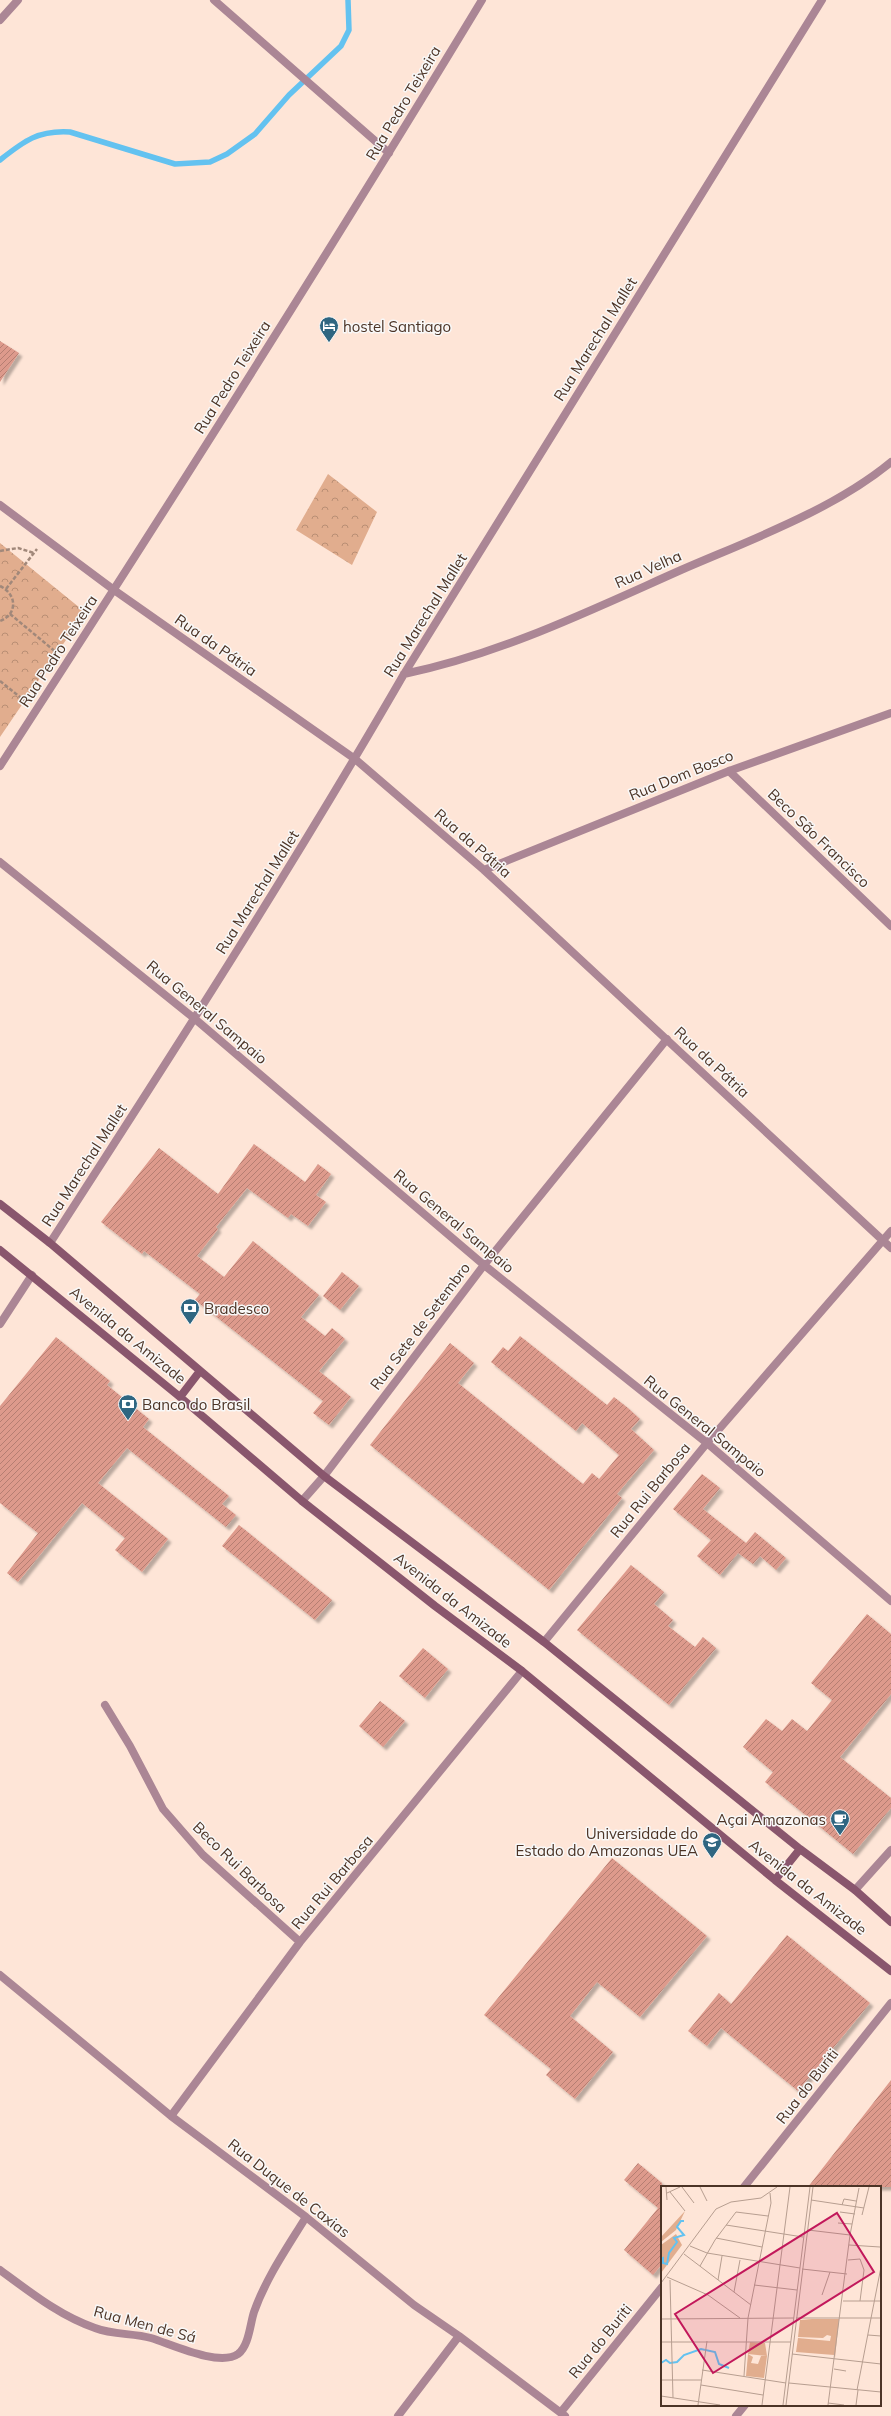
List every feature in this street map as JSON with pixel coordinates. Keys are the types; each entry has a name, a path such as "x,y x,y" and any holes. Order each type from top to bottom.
{"main road":[{"name":"Avenida da Amizade","path":"0,1204 50,1243 324,1476 544,1642 800,1849 855,1890 891,1922"},
{"name":"Avenida da Amizade","path":"0,1250 180,1397 302,1501 435,1606 522,1671 776,1880 891,1971"},
{"path":"180,1397 200,1371"},
{"path":"776,1880 800,1849"}],"street":[{"path":"0,20 18,0"},
{"path":"214,0 389,153"},
{"name":"Rua Pedro Teixeira","path":"0,766 114,590 389,153 482,0"},
{"name":"Rua Marechal Mallet","path":"50,1243 195,1019 355,759 404,674 822,0"},
{"name":"Rua Velha","path":"404,674 475,656 555,625 777,529 873,476 891,462"},
{"name":"Rua da Pátria","path":"0,505 114,590 355,759 484,870 891,1248"},
{"name":"Rua Dom Bosco","path":"484,870 729,770 891,713"},
{"name":"Beco São Francisco","path":"729,770 891,926"},
{"name":"Rua General Sampaio","path":"0,862 195,1019 484,1265 707,1443 891,1601"},
{"name":"Rua Sete de Setembro","path":"302,1501 324,1476 484,1265 667,1039"},
{"name":"Rua Rui Barbosa","path":"544,1642 707,1443 891,1231"},
{"path":"0,1324 32,1275"},
{"name":"Rua Rui Barbosa","path":"171,2116 300,1942 522,1671"},
{"name":"Beco Rui Barbosa","path":"105,1705 130,1746 163,1809 203,1855 300,1942"},
{"path":"855,1890 891,1850"},
{"name":"Rua Duque de Caxias","path":"0,1975 171,2116 306,2217 414,2305 459,2336 563,2414"},
{"name":"Rua do Buriti","path":"745,2186 891,2003"},
{"name":"Rua Men de Sá","path":"0,2270 46,2304 94,2328 118,2334 150,2337 181,2349 226,2359 239,2354 246,2341 264,2285 306,2217"},
{"name":"Rua do Buriti","path":"563,2414 661,2289"},
{"path":"398,2416 459,2336"},
{"path":"736,2416 744,2406"}],"path":[{"path":"6,589 45,539"},
{"path":"0,552 18,548 34,553"},
{"path":"0,586 6,589 12,596 14,603 10,614 0,621"},
{"path":"10,614 68,662"},
{"path":"0,681 36,710"}],"green space":[{"path":"328,474 377,512 352,565 296,530"},
{"path":"0,543 85,612 0,737"}],"building":[{"path":"0,341 19,353 0,382"},
{"path":"254,1144 305,1182 318,1164 331,1174 316,1195 326,1202 308,1226 291,1214 288,1218 247,1188 216,1227 218,1229 197,1256 224,1277 253,1241 319,1295 301,1317 325,1336 332,1328 345,1339 319,1371 351,1397 329,1425 313,1413 323,1401 195,1300 200,1294 144,1251 142,1254 101,1222 159,1148 218,1194"},
{"path":"342,1272 359,1286 340,1310 323,1296"},
{"path":"520,1336 607,1405 614,1397 628,1408 640,1419 631,1429 654,1450 617,1494 622,1498 549,1590 370,1445 450,1343 474,1363 458,1383 583,1484 592,1473 599,1479 619,1455 582,1423 576,1431 491,1362 503,1347 508,1351"},
{"path":"56,1337 110,1381 107,1385 149,1419 143,1427 229,1496 222,1504 236,1515 226,1527 127,1448 98,1483 168,1539 142,1572 115,1550 125,1538 82,1503 18,1582 7,1573 38,1533 0,1503 0,1406"},
{"path":"702,1474 720,1488 703,1509 746,1543 755,1532 786,1558 776,1570 760,1556 753,1564 738,1553 720,1575 697,1556 711,1540 673,1509"},
{"path":"239,1525 332,1600 315,1620 222,1546"},
{"path":"631,1565 664,1592 654,1604 673,1620 668,1626 695,1647 703,1637 716,1648 669,1705 577,1630"},
{"path":"867,1614 891,1634 891,1694 840,1757 891,1798 891,1808 853,1854 765,1782 773,1772 743,1747 766,1719 782,1731 792,1719 807,1731 832,1700 811,1683"},
{"path":"423,1648 448,1669 425,1698 399,1676"},
{"path":"380,1701 405,1721 383,1747 359,1726"},
{"path":"612,1858 707,1936 640,2017 597,1982 570,2016 613,2052 575,2099 546,2075 551,2069 484,2015"},
{"path":"787,1935 870,2003 798,2091 721,2028 707,2046 688,2031 719,1993 731,2004"},
{"path":"891,2080 891,2187 809,2186"},
{"path":"638,2163 662,2183 661,2265 653,2275 624,2250 658,2208 624,2180"}],"waterway":[{"path":"0,160 24,142 32,138 49,133 70,132 175,164 210,162 227,154 255,134 289,95 341,46 349,30 348,0"}],"place":[{"name":"hostel Santiago","path":"329,343"},
{"name":"Bradesco","path":"190,1325"},
{"name":"Banco do Brasil","path":"128,1421"},
{"name":"Açai Amazonas","path":"840,1836"},
{"name":"Universidade do Estado do Amazonas UEA","path":"712,1859"}]}
